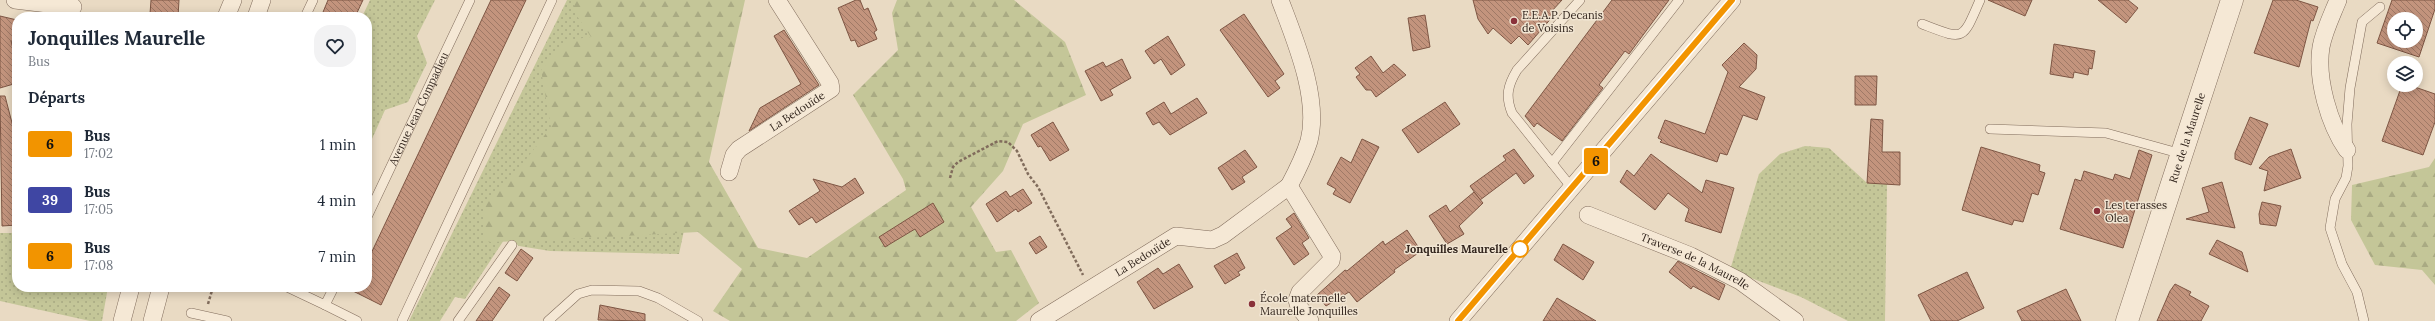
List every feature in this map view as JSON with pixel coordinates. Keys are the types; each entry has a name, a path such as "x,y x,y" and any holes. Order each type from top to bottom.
{"street":[{"path":"15,0 74,8"},
{"path":"228,12 232,0"},
{"path":"258,12 262,0"},
{"name":"La Bedouïde","path":"729,172 734,154 739,149 827,93 830,89 830,83 777,0"},
{"name":"La Bedouïde","path":"1039,321 1176,236 1212,240 1223,235 1289,186 1302,161 1309,139 1310,115 1306,77 1280,0"},
{"path":"1458,321 1732,0"},
{"name":"Rue de la Maurelle","path":"2127,321 2232,0"},
{"path":"2338,0 2321,46 2320,61 2330,119 2347,150"},
{"path":"1289,186 1332,256 1331,261 1300,292 1296,300 1299,307 1310,321"},
{"name":"Traverse de la Maurelle","path":"1588,215 1691,256 1740,281 1795,321"},
{"path":"122,321 130,292"},
{"path":"152,321 160,292"}],"lane":[{"path":"307,12 313,0"},
{"name":"Avenue Jean Compadieu","path":"372,206 470,0"},
{"path":"402,321 552,0"},
{"path":"1572,188 1512,112 1507,101 1509,83 1517,70 1580,0"},
{"path":"1552,163 1679,0"},
{"path":"1922,24 1953,36 1960,35 1967,31 1980,0"},
{"path":"2364,321 2357,292 2342,264 2330,228 2335,199 2346,178 2348,166 2347,150 2350,88 2362,22 2380,7"},
{"path":"1990,129 2106,133 2182,154"},
{"path":"458,321 512,245"},
{"path":"548,321 578,294 592,290 639,291 658,298 698,321"},
{"path":"297,292 356,321"},
{"path":"325,305 332,292"},
{"path":"191,313 227,321"}],"path":[{"path":"950,178 953,167 958,162 998,141 1008,142 1017,151 1028,174 1038,188 1091,289"},
{"path":"204,316 211,292"}],"green space":[{"path":"370,0 435,0 417,36 427,63 408,102 385,110 372,139 372,12 364,12"},
{"path":"567,0 733,0 679,254 550,251 519,246 506,237 465,299 455,297 440,321 409,321"},
{"path":"576,0 745,0 709,162 758,248 807,258 906,190 903,179 853,95 898,50 892,13 897,0 1014,0 1065,42 1086,95 1023,124 1003,171 971,207 996,252 1011,250 1039,303 1016,321 730,321 713,311 742,269 698,232 485,242 483,203 524,162 551,127 541,70 567,40 591,37 573,10"},
{"path":"1805,146 1829,148 1867,183 1887,184 1885,321 1848,321 1801,297 1730,270 1759,174 1780,154"},
{"path":"2435,158 2435,285 2422,270 2375,265 2351,220 2352,185 2429,167"},
{"path":"0,233 12,233 12,292 107,292 102,321 90,321 0,301"}],"building":[{"path":"151,0 179,0 178,12 150,12"},
{"path":"328,0 363,0 357,12 323,12"},
{"path":"491,0 526,0 381,305 355,292 372,292 372,251"},
{"path":"856,0 860,0 864,10 868,8 877,30 874,32 877,39 858,47 855,40 851,41 838,8"},
{"name":"E.E.A.P. Decanis de Voisins","path":"1473,0 1562,0 1551,12 1554,15 1528,45 1519,36 1511,44 1493,28 1488,34 1478,19"},
{"path":"1612,0 1669,0 1629,54 1625,51 1599,85 1603,88 1562,141 1537,123 1534,127 1525,116"},
{"path":"1988,0 2032,0 2025,16"},
{"path":"2098,0 2128,0 2138,8 2126,23"},
{"path":"2273,0 2296,0 2318,7 2313,21 2311,20 2299,67 2254,53"},
{"path":"2392,0 2435,0 2435,9 2423,45 2423,12 2388,12"},
{"path":"1244,14 1284,74 1275,81 1280,88 1268,97 1220,30"},
{"path":"2387,14 2387,46 2377,43"},
{"path":"1425,15 1430,47 1413,51 1408,18"},
{"path":"0,16 12,19 12,84 0,88"},
{"path":"784,30 819,85 749,131 760,108 801,84 774,36"},
{"path":"1168,36 1185,65 1171,75 1161,59 1154,64 1145,51"},
{"path":"1744,43 1757,55 1756,69 1739,87 1765,97 1757,120 1743,115 1727,155 1720,153 1717,162 1660,142 1662,140 1658,138 1665,120 1705,134 1728,72 1722,65"},
{"path":"2054,44 2095,51 2092,69 2089,68 2088,75 2074,72 2073,78 2050,74"},
{"path":"2392,48 2422,48 2419,56"},
{"path":"1371,56 1383,73 1394,64 1406,75 1376,97 1371,90 1366,90 1356,77 1360,74 1355,68"},
{"path":"1122,59 1131,78 1110,90 1113,95 1101,101 1085,71 1103,62 1106,67"},
{"path":"1855,76 1877,76 1876,105 1855,105"},
{"path":"2423,90 2435,94 2435,122 2423,155 2382,141 2400,92 2423,92"},
{"path":"0,96 5,96 12,123 12,225 2,226"},
{"path":"1197,98 1207,113 1170,135 1159,122 1153,125 1146,113 1164,102 1171,114"},
{"path":"1445,102 1460,124 1418,153 1402,130"},
{"path":"2250,117 2268,124 2251,165 2235,159 2235,153"},
{"path":"1871,119 1883,120 1882,152 1900,152 1900,185 1867,183"},
{"path":"1053,122 1069,150 1050,161 1041,146 1038,147 1031,135"},
{"path":"1362,139 1379,147 1350,203 1333,194 1336,189 1327,184 1341,157 1351,163"},
{"path":"1981,147 2040,165 2039,171 2045,173 2038,195 2032,193 2023,222 2014,220 2012,225 1962,210"},
{"path":"1514,149 1534,176 1524,184 1516,173 1480,200 1470,186 1506,160 1503,156"},
{"path":"2291,149 2301,178 2264,191 2268,171 2259,168 2269,157"},
{"path":"1245,150 1257,167 1242,177 1245,182 1232,190 1218,168"},
{"name":"Les terasses Olea","path":"2139,150 2152,155 2123,248 2060,229 2075,179 2081,181 2084,171 2113,180 2115,174 2130,179"},
{"path":"1651,154 1702,193 1706,180 1734,188 1721,233 1685,221 1689,209 1668,193 1655,210 1620,182 1627,170 1634,176"},
{"path":"855,178 864,193 816,223 812,217 799,225 789,211 820,191 813,179 842,187"},
{"path":"2222,182 2235,228 2186,219 2209,212 2202,188"},
{"path":"1023,189 1032,203 1018,212 1016,209 997,222 986,204 1006,191 1010,197"},
{"path":"1474,192 1483,203 1459,226 1464,234 1447,244 1429,216 1446,205 1450,212"},
{"path":"2262,202 2281,206 2276,226 2260,224 2259,214"},
{"path":"933,203 944,222 920,237 915,229 885,247 879,237"},
{"path":"1294,213 1309,238 1302,243 1309,254 1294,265 1276,238 1292,227 1286,219"},
{"path":"1407,230 1421,251 1394,270 1395,272 1357,302 1349,292 1326,306 1317,295 1345,270 1347,271 1383,241 1385,245"},
{"path":"1040,236 1047,247 1036,254 1029,243"},
{"path":"2217,240 2242,252 2248,272 2209,254"},
{"path":"1563,244 1594,262 1583,280 1554,260"},
{"path":"521,249 533,258 517,281 505,273"},
{"path":"1237,253 1245,268 1238,272 1240,275 1225,284 1214,266"},
{"path":"1678,261 1725,285 1719,300 1693,286 1691,289 1669,272"},
{"path":"1179,264 1193,287 1154,309 1137,282 1158,268 1163,274"},
{"path":"1967,272 1984,308 1957,321 1931,321 1918,295"},
{"path":"2175,284 2191,292 2189,295 2209,306 2201,321 2157,321 2170,291"},
{"path":"499,287 510,295 492,321 476,321"},
{"path":"2066,289 2081,321 2022,321 2017,311"},
{"path":"1557,298 1596,321 1543,321"},
{"path":"600,305 645,314 645,321 598,320"}],"bus line":[{"name":"6","path":"1458,321 1732,0"}],"place":[{"name":"E.E.A.P. Decanis de Voisins","path":"1514,21"},
{"name":"Les terasses Olea","path":"2097,211"},
{"name":"Jonquilles Maurelle","path":"1520,249"},
{"name":"École maternelle Maurelle Jonquilles","path":"1252,304"}]}
